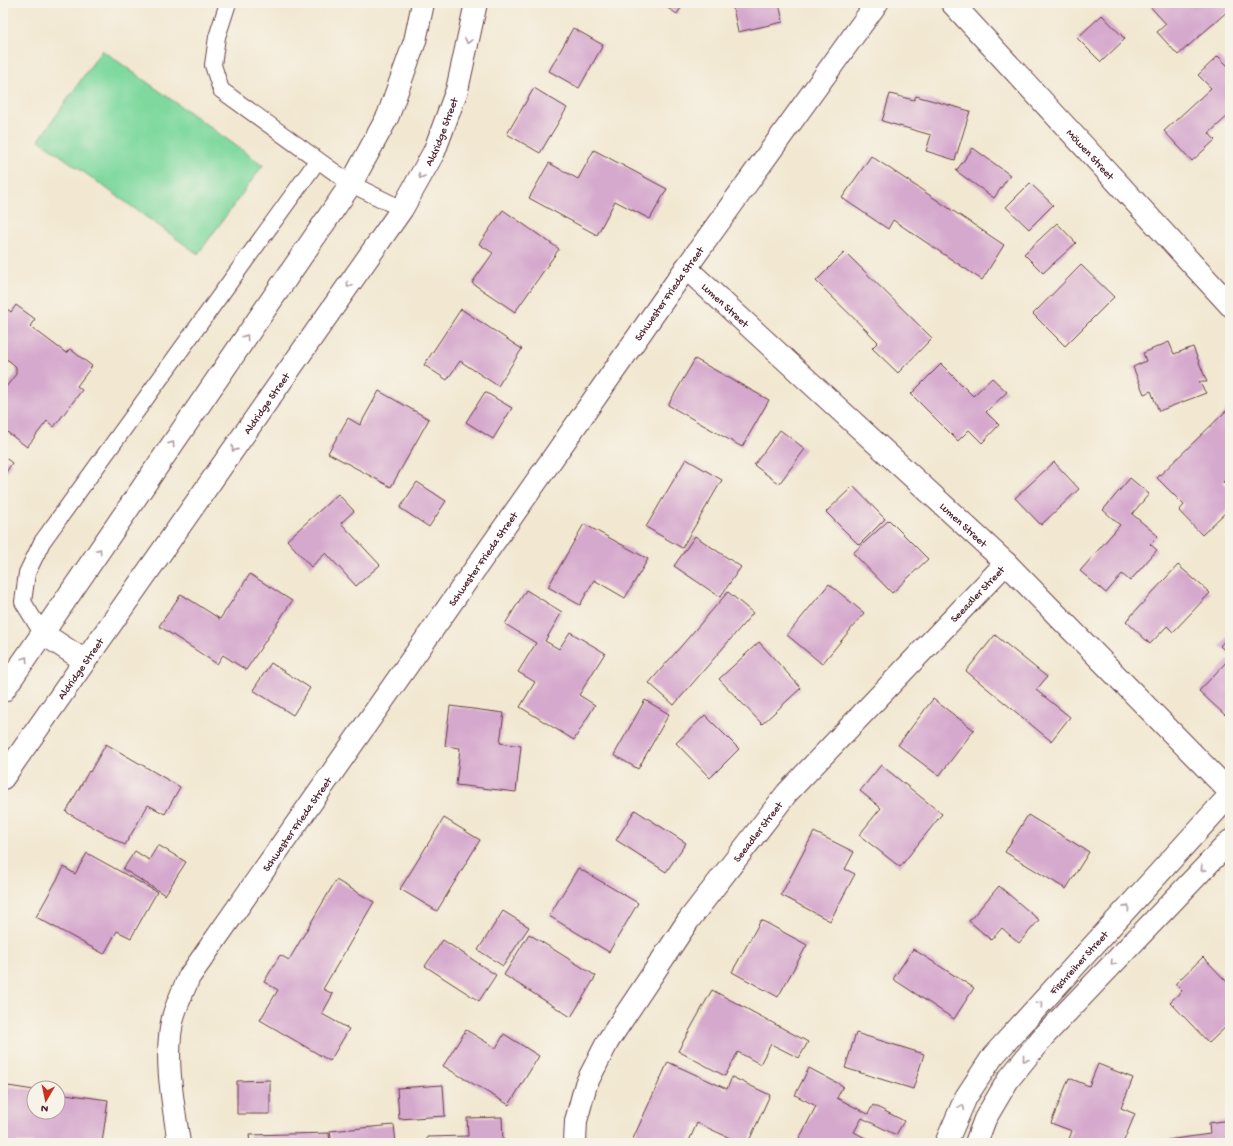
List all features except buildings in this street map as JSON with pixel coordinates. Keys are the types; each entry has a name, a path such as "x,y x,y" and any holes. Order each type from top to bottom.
{"street":[{"path":"3,691 351,184 388,116 415,41 423,3"},
{"name":"Aldridge Street","path":"3,778 402,209 434,152 457,90 476,3"},
{"name":"Schwester Frieda Street","path":"179,1143 170,1080 169,1047 174,1014 189,977 686,268 877,3"},
{"name":"Möwen Street","path":"952,3 1230,305"},
{"name":"Lumen Street","path":"686,268 1006,562 1230,792"},
{"name":"Seeadler Street","path":"575,1143 576,1121 586,1084 608,1041 688,922 787,793 1006,562"},
{"path":"42,633 85,661"},
{"name":"Fischreiher Street","path":"946,1143 966,1097 993,1056 1230,795"},
{"path":"976,1143 986,1119 1008,1080 1042,1038 1230,841"}],"lane":[{"path":"228,3 217,37 213,65 221,90 351,184 402,209"},
{"path":"42,633 23,602 28,573 42,542 318,160"}],"green space":[{"path":"102,50 263,165 198,254 39,140"}]}
